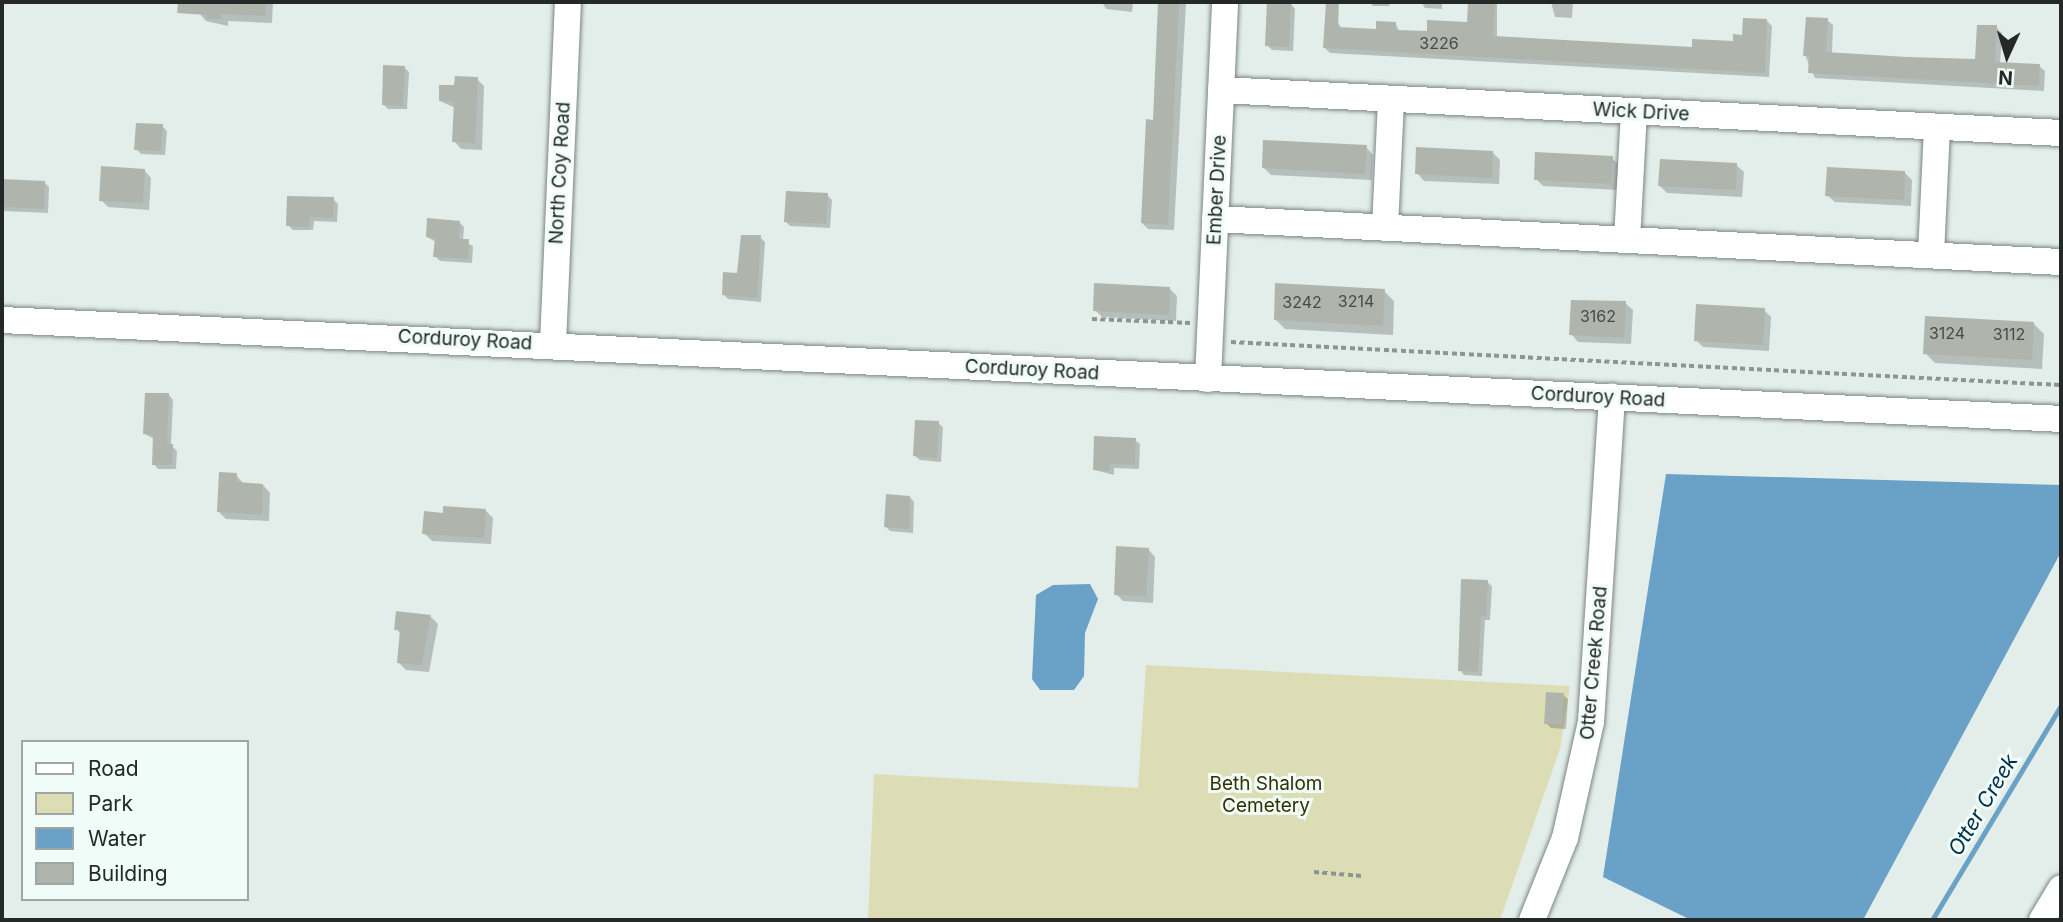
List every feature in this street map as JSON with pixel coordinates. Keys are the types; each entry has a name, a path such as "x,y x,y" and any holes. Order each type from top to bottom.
{"street":[{"name":"North Coy Road","path":"553,344 568,2"},
{"name":"Ember Drive","path":"1208,379 1226,2"},
{"name":"Wick Drive","path":"1221,90 2061,133"},
{"path":"1385,228 1391,99"},
{"path":"1627,240 1634,111"},
{"path":"1931,255 1937,127"},
{"path":"1215,219 2061,262"},
{"name":"Corduroy Road","path":"2,320 553,344 1208,379 2061,419"},
{"name":"Otter Creek Road","path":"1532,920 1565,838 1591,722 1612,397"},
{"path":"2042,920 2061,888"}],"path":[{"path":"1092,319 1210,333 2061,385"},
{"path":"1314,873 1363,876"}],"green space":[{"name":"Beth Shalom Cemetery","path":"1146,665 1570,686 1560,749 1500,920 868,920 874,774 1138,788"}],"water":[{"path":"1666,474 2061,485 2061,552 1863,920 1691,920 1603,877"},
{"path":"1090,584 1098,599 1085,633 1084,676 1074,690 1040,690 1032,679 1036,595 1053,585"}],"building":[{"path":"178,2 266,2 265,16 221,14 221,19 207,19 207,15 177,13"},
{"path":"1158,2 1179,2 1168,225 1141,223 1146,119 1153,120"},
{"path":"1267,2 1291,3 1289,47 1265,46"},
{"path":"1326,2 1339,2 1338,27 1376,29 1376,21 1396,22 1396,30 1427,31 1427,20 1467,22 1468,2 1495,2 1493,36 1692,47 1692,39 1733,41 1733,34 1742,35 1743,18 1767,19 1765,73 1323,48"},
{"path":"1806,17 1828,18 1826,52 1907,57 1975,59 1977,25 1997,25 1995,62 2040,64 2039,86 1808,73 1809,56 1803,56"},
{"path":"383,65 405,66 403,106 382,105"},
{"path":"455,76 478,77 475,143 452,142 454,102 439,101 439,85 454,85"},
{"path":"136,123 163,124 161,151 134,150"},
{"path":"1263,140 1367,145 1365,174 1262,168"},
{"path":"1416,147 1493,151 1492,178 1415,174"},
{"path":"1535,152 1613,156 1611,184 1534,180"},
{"path":"1660,159 1737,163 1736,190 1658,186"},
{"path":"101,166 145,169 143,203 99,201"},
{"path":"1827,167 1905,171 1904,200 1825,196"},
{"path":"2,179 45,181 44,209 2,207"},
{"path":"786,191 828,193 826,224 784,222"},
{"path":"287,196 334,197 333,218 310,217 309,227 286,226"},
{"path":"427,218 460,221 459,239 469,239 468,259 433,257 435,238 426,237"},
{"path":"741,235 761,235 757,298 722,295 723,272 737,273"},
{"path":"1094,283 1170,287 1169,315 1093,311"},
{"path":"1275,283 1385,289 1383,326 1274,320"},
{"path":"1571,300 1626,301 1624,338 1569,335"},
{"path":"1696,304 1765,308 1763,345 1694,341"},
{"path":"1925,316 2034,322 2032,360 1923,354"},
{"path":"145,393 169,393 167,444 173,444 172,465 152,465 153,435 143,434"},
{"path":"915,420 939,421 937,458 913,456"},
{"path":"1094,436 1136,438 1135,465 1110,464 1110,471 1093,470"},
{"path":"219,472 237,473 237,482 263,484 262,515 217,512"},
{"path":"886,494 910,496 909,529 884,527"},
{"path":"443,506 486,509 484,538 422,534 424,511 443,513"},
{"path":"1116,546 1149,548 1146,596 1114,595"},
{"path":"1461,579 1488,580 1486,616 1481,616 1478,672 1458,671"},
{"path":"396,611 431,615 422,665 397,663 400,630 394,630"},
{"path":"1546,692 1564,693 1562,725 1544,724"}],"waterway":[{"name":"Otter Creek","path":"1932,920 2061,705"}]}
